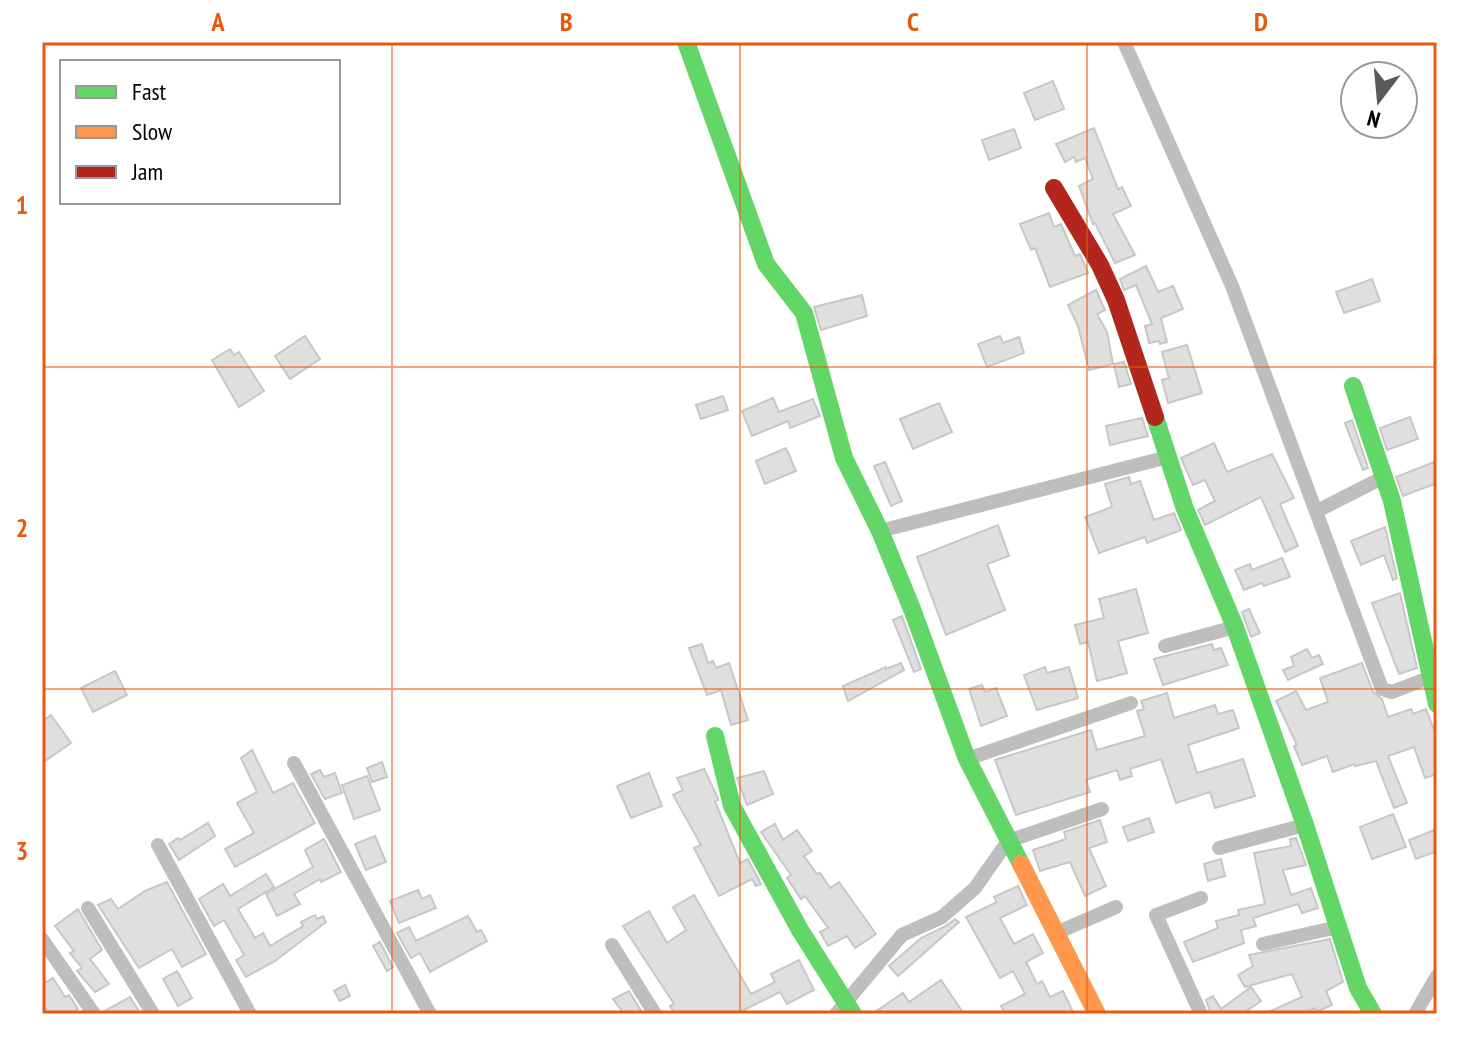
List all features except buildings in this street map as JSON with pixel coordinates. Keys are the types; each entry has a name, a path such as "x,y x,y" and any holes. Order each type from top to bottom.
{"street":[{"path":"686,42 766,264 804,313 844,458 880,531 912,609 967,759 1097,1014"},
{"path":"1124,42 1232,286 1382,689 1392,692 1431,677"},
{"path":"1054,188 1100,265 1116,300 1185,509 1235,627 1305,825 1358,988 1373,1014"},
{"path":"1353,386 1392,501 1437,704"},
{"path":"880,531 1168,457"},
{"path":"1317,511 1384,477"},
{"path":"1165,646 1235,627"},
{"path":"967,759 1131,703"},
{"path":"715,736 732,806 845,1011 902,935 942,917 975,888 1008,841 1102,809"},
{"path":"294,763 430,1014"},
{"path":"1219,848 1305,825"},
{"path":"158,845 250,1014"},
{"path":"1201,898 1156,915 1201,1014"},
{"path":"1056,933 1116,907"},
{"path":"88,908 153,1014"},
{"path":"1263,944 1338,927"},
{"path":"42,939 94,1014"},
{"path":"612,945 655,1014"},
{"path":"1415,1014 1437,976"}],"traffic: fast":[{"path":"686,42 766,264 804,313 844,458 880,531 912,609 967,759 1021,864"},
{"path":"1353,386 1392,501 1437,704"},
{"path":"1155,417 1185,509 1235,627 1305,825 1358,988 1373,1014"},
{"path":"715,736 732,806 800,930 853,1014"}],"traffic: slow":[{"path":"1021,864 1097,1014"}],"traffic: jam":[{"path":"1054,188 1100,265 1116,300 1155,417"}]}
